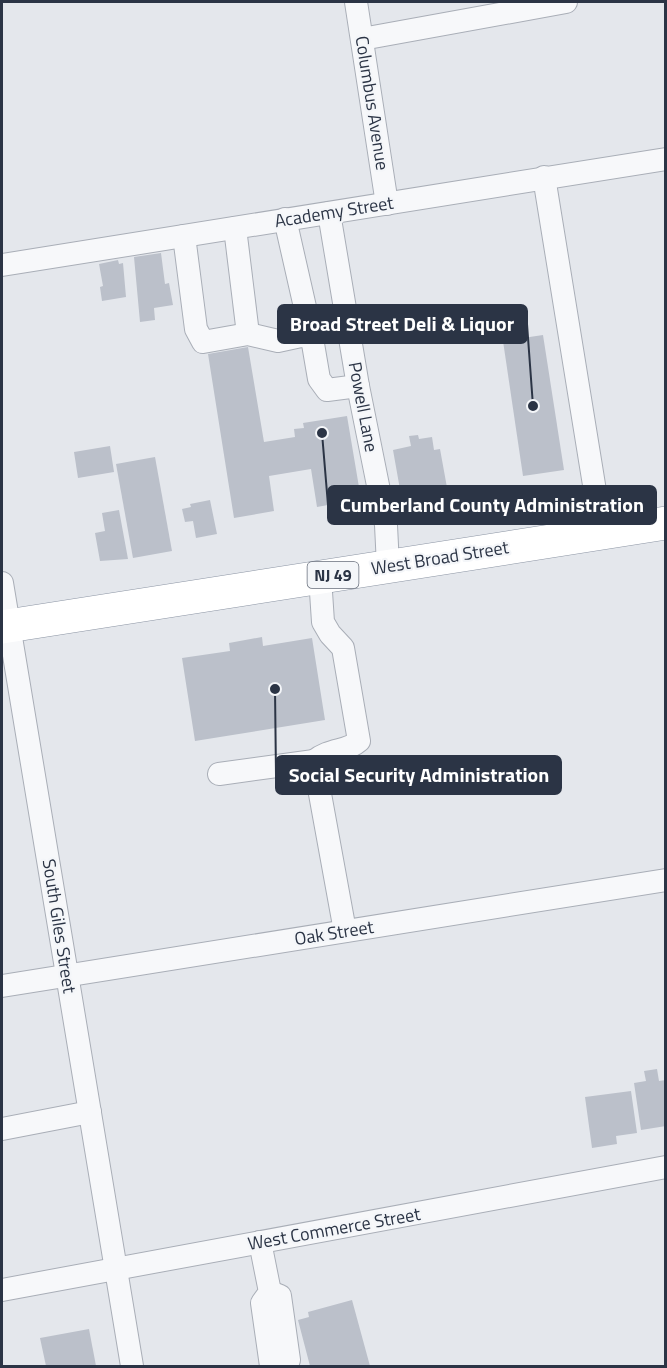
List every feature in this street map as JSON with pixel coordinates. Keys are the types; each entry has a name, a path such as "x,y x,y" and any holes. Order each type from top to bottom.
{"highway":[{"name":"West Broad Street","path":"5,626 666,523"}],"street":[{"name":"Columbus Avenue","path":"356,2 387,204"},
{"path":"362,39 556,2"},
{"name":"Academy Street","path":"2,265 666,159"},
{"path":"544,177 602,534"},
{"name":"Powell Lane","path":"329,213 358,386 386,525 388,566"},
{"path":"285,219 319,379 327,390 358,386"},
{"path":"235,228 248,334"},
{"path":"184,236 195,329 203,342 248,334 278,341 301,336 312,338"},
{"path":"219,774 314,761 325,752 353,746 359,741 344,648 330,634 323,622 320,577"},
{"name":"South Giles Street","path":"2,583 5,626 67,976 132,1366"},
{"path":"314,761 345,931"},
{"name":"Oak Street","path":"2,986 666,880"},
{"path":"2,1129 90,1112"},
{"name":"West Commerce Street","path":"2,1290 666,1167"},
{"path":"260,1242 270,1292 262,1303 274,1324 289,1360 286,1366"},
{"path":"271,1366 274,1324"}],"building":[{"path":"161,253 165,284 169,283 173,305 154,308 155,320 140,322 134,257"},
{"path":"118,260 119,264 123,263 126,297 102,301 100,287 103,286 99,264"},
{"path":"543,335 564,470 523,476 503,341"},
{"path":"248,347 264,442 295,437 294,429 304,428 303,423 347,416 361,499 317,507 311,469 269,476 274,511 234,518 208,354"},
{"path":"418,435 419,439 432,437 434,450 440,449 450,504 404,512 393,450 411,446 409,436"},
{"path":"110,446 114,472 78,478 74,452"},
{"path":"155,457 172,551 133,558 116,464"},
{"path":"210,500 217,534 196,538 193,521 185,522 182,509 191,507 190,504"},
{"path":"119,510 128,559 100,561 95,533 105,531 102,513"},
{"path":"262,637 263,646 312,638 325,720 195,741 182,658 230,651 229,643"},
{"path":"657,1069 659,1081 666,1080 666,1126 641,1130 634,1083 646,1081 644,1071"},
{"path":"631,1091 637,1133 616,1136 617,1144 592,1148 585,1097"},
{"path":"352,1300 370,1366 310,1366 298,1320 309,1317 308,1312"},
{"path":"89,1329 96,1366 46,1366 40,1338"}],"place":[{"name":"Broad Street Deli & Liquor","path":"533,406"},
{"name":"Cumberland County Administration","path":"322,433"},
{"name":"Social Security Administration","path":"275,689"}]}
